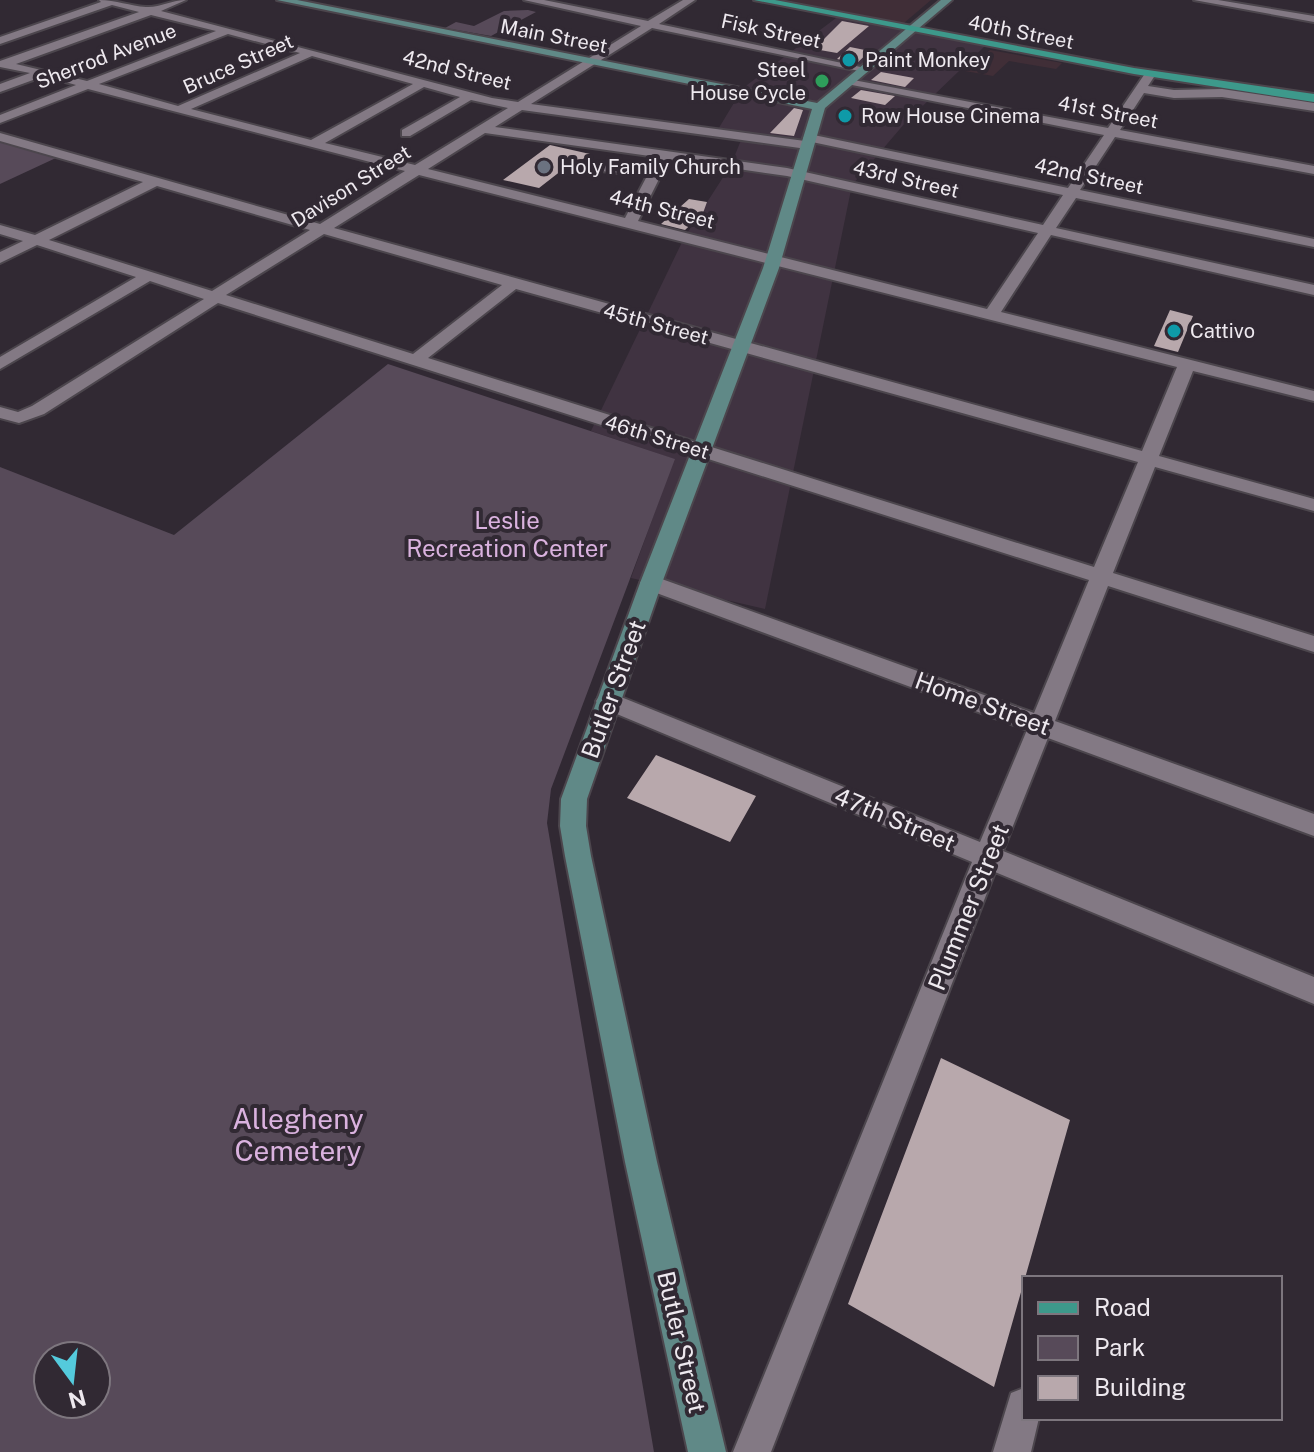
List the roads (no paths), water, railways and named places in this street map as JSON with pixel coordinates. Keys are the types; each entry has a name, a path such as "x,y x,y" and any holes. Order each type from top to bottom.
{"main road":[{"name":"Main Street","path":"282,0 819,107"},
{"name":"40th Street","path":"759,0 1150,74 1314,98"},
{"path":"819,107 947,0"},
{"name":"Butler Street","path":"707,1452 641,1162 573,826 574,799 651,583 774,260 819,107"}],"street":[{"path":"2,64 181,0"},
{"name":"Fisk Street","path":"529,0 864,69"},
{"name":"Davison Street","path":"0,412 19,418 38,410 209,304 214,296 690,0"},
{"path":"1202,0 1314,19"},
{"path":"0,41 108,1"},
{"name":"42nd Street","path":"108,1 470,96 521,106 808,142 1071,192 1314,243"},
{"name":"Sherrod Avenue","path":"0,119 227,30"},
{"name":"Bruce Street","path":"179,110 311,52"},
{"name":"44th Street","path":"2,64 1314,396"},
{"path":"0,88 44,73"},
{"path":"992,314 1111,132 1143,89 1150,74"},
{"path":"313,144 423,83"},
{"name":"41st Street","path":"848,83 1314,170"},
{"path":"1143,89 1174,94 1222,93 1314,107"},
{"path":"406,133 470,96"},
{"name":"43rd Street","path":"484,129 798,175 1314,290"},
{"name":"45th Street","path":"0,137 513,284 1314,505"},
{"path":"630,223 665,155"},
{"path":"592,166 656,173"},
{"path":"0,258 154,182"},
{"name":"46th Street","path":"0,229 1314,644"},
{"path":"0,364 148,276"},
{"path":"415,360 513,284"},
{"name":"Plummer Street","path":"752,1452 1187,364"},
{"name":"Home Street","path":"651,583 1314,825"},
{"name":"47th Street","path":"608,701 1314,991"},
{"path":"1012,1452 1022,1414"}],"place":[{"name":"Paint Monkey","path":"849,60"},
{"name":"Steel House Cycle","path":"822,81"},
{"name":"Row House Cinema","path":"845,116"},
{"name":"Holy Family Church","path":"544,167"},
{"name":"Cattivo","path":"1174,331"}],"park label":[{"name":"Leslie Recreation Center","path":"507,534"},
{"name":"Allegheny Cemetery","path":"298,1134"}]}
